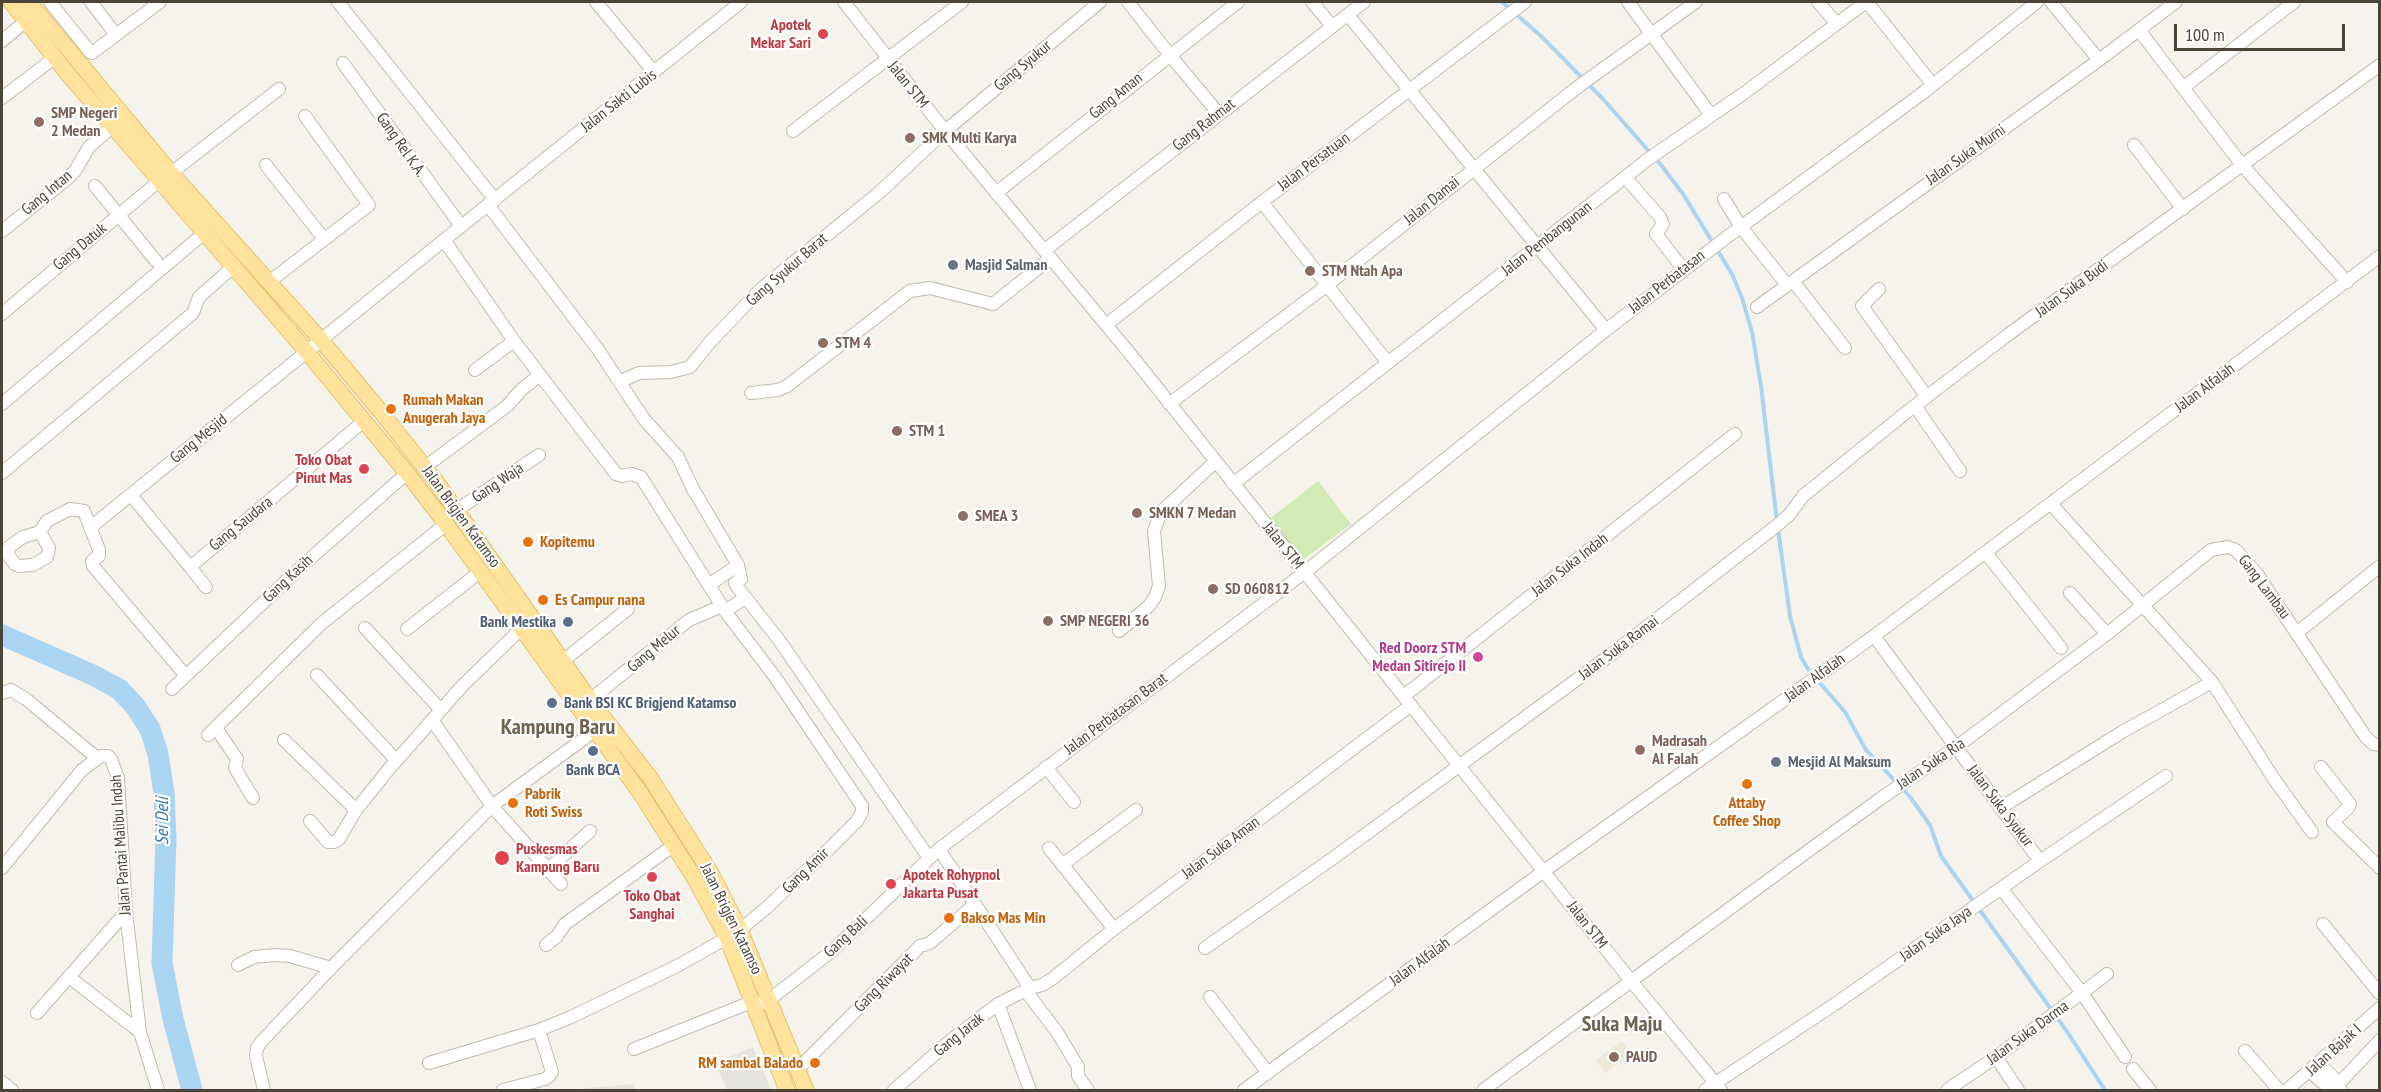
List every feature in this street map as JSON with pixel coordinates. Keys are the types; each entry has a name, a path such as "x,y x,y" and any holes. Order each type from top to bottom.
{"main road":[{"name":"Jalan Brigjen Katamso","path":"11,2 112,127 269,282 321,340 425,467 562,661 584,704 594,730 653,811 734,934"},
{"name":"Jalan Brigjen Katamso","path":"29,2 165,177 203,234 307,352 407,473 522,628 584,704 607,722 675,815 712,875 759,1002 806,1090"},
{"name":"Jalan Brigjen Katamso","path":"775,1035 788,1090"}],"street":[{"path":"50,2 90,52 95,52 160,2"},
{"path":"91,2 116,35"},
{"path":"338,2 492,202 597,348 644,419 678,457 693,489 738,565 741,579 735,584 779,640 929,858"},
{"path":"596,2 654,72"},
{"name":"Jalan Sakti Lubis","path":"307,352 741,2"},
{"name":"Jalan STM","path":"844,2 945,131 1106,325 1461,766 1714,1088"},
{"path":"793,131 962,2"},
{"name":"Gang Syukur","path":"945,131 1100,2"},
{"path":"1128,2 1219,114"},
{"name":"Gang Aman","path":"996,193 1169,54 1238,2"},
{"path":"1312,2 1332,26"},
{"name":"Gang Rahmat","path":"752,393 778,390 787,386 910,291 930,288 993,304 1048,254 1219,114 1364,2"},
{"name":"Jalan Persatuan","path":"1106,325 1262,202 1525,2"},
{"path":"1628,2 1711,115"},
{"name":"Jalan Damai","path":"1169,404 1326,286 1579,86 1696,2"},
{"path":"1818,2 1837,24"},
{"path":"1867,2 1933,86"},
{"name":"Jalan Pembangunan","path":"1233,484 1647,160 1867,2"},
{"name":"Jalan Perbatasan","path":"1305,572 1606,330 1709,250 1933,86 2037,2"},
{"path":"2051,2 2099,60"},
{"name":"Jalan Suka Murni","path":"1756,307 2176,2"},
{"path":"2184,87 2294,2"},
{"path":"1348,15 1606,330"},
{"path":"2,40 26,21"},
{"path":"2139,30 2242,165 2347,282"},
{"path":"2,98 54,58"},
{"name":"Gang Rel K.A.","path":"343,63 461,226"},
{"name":"Jalan Suka Budi","path":"1775,527 1803,496 2009,334 2184,209 2379,65"},
{"name":"Gang Datuk","path":"2,314 118,215 279,89"},
{"path":"269,282 368,207 369,202 305,116"},
{"name":"Gang Intan","path":"2,231 68,178 75,171 89,147 112,127"},
{"name":"Gang Syukur Barat","path":"619,382 639,373 671,372 690,367 710,342 761,289 881,191 945,131"},
{"path":"2134,145 2184,209"},
{"path":"266,165 324,239"},
{"path":"1625,177 1660,217 1662,224 1656,234 1684,270"},
{"path":"95,186 156,261"},
{"path":"1724,199 1741,227 1845,348"},
{"path":"1262,202 1388,363"},
{"path":"2,404 203,234"},
{"path":"444,240 514,341 615,474 622,476 632,474 641,477 724,608"},
{"name":"Jalan Alfalah","path":"1244,1090 1544,871 1874,636 2379,256"},
{"path":"2,472 193,313 199,297 233,267"},
{"path":"1879,289 1862,303 1862,306 1927,397"},
{"path":"475,370 514,341"},
{"name":"Gang Mesjid","path":"91,527 307,352"},
{"path":"425,467 507,406 522,389 540,375"},
{"path":"1915,406 1960,471"},
{"name":"Gang Saudara","path":"190,567 364,421"},
{"name":"Jalan Suka Indah","path":"1408,700 1735,434"},
{"name":"Gang Waja","path":"457,510 539,455"},
{"path":"1119,631 1149,606 1159,586 1154,531 1161,512 1215,462"},
{"name":"Gang Kasih","path":"172,689 303,566 407,473"},
{"path":"131,495 206,587"},
{"path":"2051,504 2211,682 2274,779 2312,832"},
{"path":"40,532 49,519 70,509 84,512 100,552 92,561 93,566 186,676"},
{"path":"253,798 235,768 237,759 212,732 322,623 446,524"},
{"name":"Jalan Suka Ramai","path":"1205,948 1461,766 1613,653 1775,527"},
{"name":"Jalan Suka Ria","path":"1483,1090 1880,798 1955,748 2107,634 2211,550 2228,547"},
{"name":"Gang Lambau","path":"2228,547 2236,550 2257,574 2298,632 2379,566"},
{"path":"1986,553 2061,648"},
{"path":"709,585 738,565"},
{"path":"407,629 481,571"},
{"name":"Jalan Perbatasan Barat","path":"929,858 1305,572"},
{"path":"2070,593 2107,634"},
{"name":"Gang Melur","path":"584,704 689,620 745,598"},
{"name":"Gang Amir","path":"429,1063 538,1030 620,994 734,934 783,893 832,846 862,812 862,806 775,676 724,608"},
{"path":"562,661 628,609"},
{"path":"365,628 441,710"},
{"path":"309,820 326,840 334,842 343,834 356,810 396,760 463,685 522,628"},
{"path":"2298,632 2365,736 2373,744 2379,745"},
{"name":"Jalan Suka Syukur","path":"1874,636 2040,861"},
{"path":"317,675 396,760"},
{"path":"2002,807 2122,732 2211,682"},
{"path":"2,693 11,690 26,699 97,758"},
{"name":"Jalan Suka Aman","path":"1028,989 1052,979 1114,928 1408,700"},
{"path":"432,720 492,806 561,884"},
{"path":"264,1090 256,1056 257,1048 331,968 492,806 607,722"},
{"path":"284,740 356,810"},
{"name":"Jalan Pantai Malibu Indah","path":"2,867 82,771 97,758 108,756 116,768 126,912 140,1032 158,1090"},
{"path":"1046,767 1074,802"},
{"path":"2321,767 2350,804 2333,822 2379,868"},
{"name":"Jalan Suka Jaya","path":"1714,1088 2166,776"},
{"path":"1062,865 1136,810"},
{"path":"548,870 590,831"},
{"path":"546,945 557,936 565,924 674,845"},
{"path":"1049,848 1114,928"},
{"path":"939,849 1062,1040 1078,1066 1078,1076 1088,1090"},
{"name":"Gang Bali","path":"634,1049 759,1002 832,951 929,858"},
{"path":"2001,888 2082,993 2125,1057"},
{"name":"Gang Riwayat","path":"797,1070 920,946 930,943 975,904"},
{"path":"37,1013 126,912"},
{"path":"2323,924 2379,994"},
{"path":"238,965 254,957 275,955 290,956 331,968"},
{"name":"Jalan Suka Darma","path":"1947,1090 1996,1057 2107,974"},
{"path":"69,977 140,1032"},
{"name":"Gang Jarak","path":"894,1090 951,1040 998,1004 1028,989"},
{"path":"1210,997 1268,1073"},
{"path":"998,1004 1030,1090"},
{"name":"Jalan Bajak I","path":"2287,1090 2315,1068 2379,1008"},
{"path":"503,1090 549,1076 552,1072 538,1030"},
{"path":"2337,1089 2379,1040"},
{"path":"2246,1051 2278,1090"},
{"path":"1996,1057 2018,1090"},
{"path":"2315,1068 2335,1079 2337,1089"},
{"path":"2133,1069 2150,1090"},
{"path":"2,1082 12,1090"}],"shaded area":[{"name":"PAUD","path":"1622,1041 1631,1054 1605,1073 1596,1060"},
{"path":"753,1047 771,1090 727,1090 715,1063"},
{"path":"633,1084 635,1090 567,1090"}],"green space":[{"path":"1318,481 1351,524 1300,562 1268,520"}],"waterway":[{"path":"1502,2 1541,36 1603,99 1661,165 1683,194 1732,274 1752,332 1761,386 1777,522"},
{"path":"1778,529 1790,616 1801,657 1808,669 1845,712 1866,750 1911,798 1930,825 1941,856 2066,1030 2105,1090"},
{"name":"Sei Deli","path":"2,635 93,675 119,689 135,706 150,729 158,754 164,793 166,838 162,963 173,1019 192,1090"}],"place":[{"name":"Apotek Mekar Sari","path":"823,34"},
{"name":"SMP Negeri 2 Medan","path":"39,122"},
{"name":"SMK Multi Karya","path":"910,138"},
{"name":"Masjid Salman","path":"953,265"},
{"name":"STM Ntah Apa","path":"1310,271"},
{"name":"STM 4","path":"823,343"},
{"name":"Rumah Makan Anugerah Jaya","path":"391,409"},
{"name":"STM 1","path":"897,431"},
{"name":"Toko Obat Pinut Mas","path":"364,469"},
{"name":"SMKN 7 Medan","path":"1137,513"},
{"name":"SMEA 3","path":"963,516"},
{"name":"Kopitemu","path":"528,542"},
{"name":"SD 060812","path":"1213,589"},
{"name":"Es Campur nana","path":"543,600"},
{"name":"SMP NEGERI 36","path":"1048,621"},
{"name":"Bank Mestika","path":"568,622"},
{"name":"Red Doorz STM Medan Sitirejo II","path":"1478,657"},
{"name":"Bank BSI KC Brigjend Katamso","path":"552,703"},
{"name":"Madrasah Al Falah","path":"1640,750"},
{"name":"Bank BCA","path":"593,751"},
{"name":"Mesjid Al Maksum","path":"1776,762"},
{"name":"Attaby Coffee Shop","path":"1747,784"},
{"name":"Pabrik Roti Swiss","path":"513,803"},
{"name":"Puskesmas Kampung Baru","path":"502,858"},
{"name":"Toko Obat Sanghai","path":"652,877"},
{"name":"Apotek Rohypnol Jakarta Pusat","path":"891,884"},
{"name":"Bakso Mas Min","path":"949,918"},
{"name":"PAUD","path":"1614,1057"},
{"name":"RM sambal Balado","path":"815,1063"}],"district":[{"name":"Kampung Baru","path":"558,728"},
{"name":"Suka Maju","path":"1622,1025"}]}
